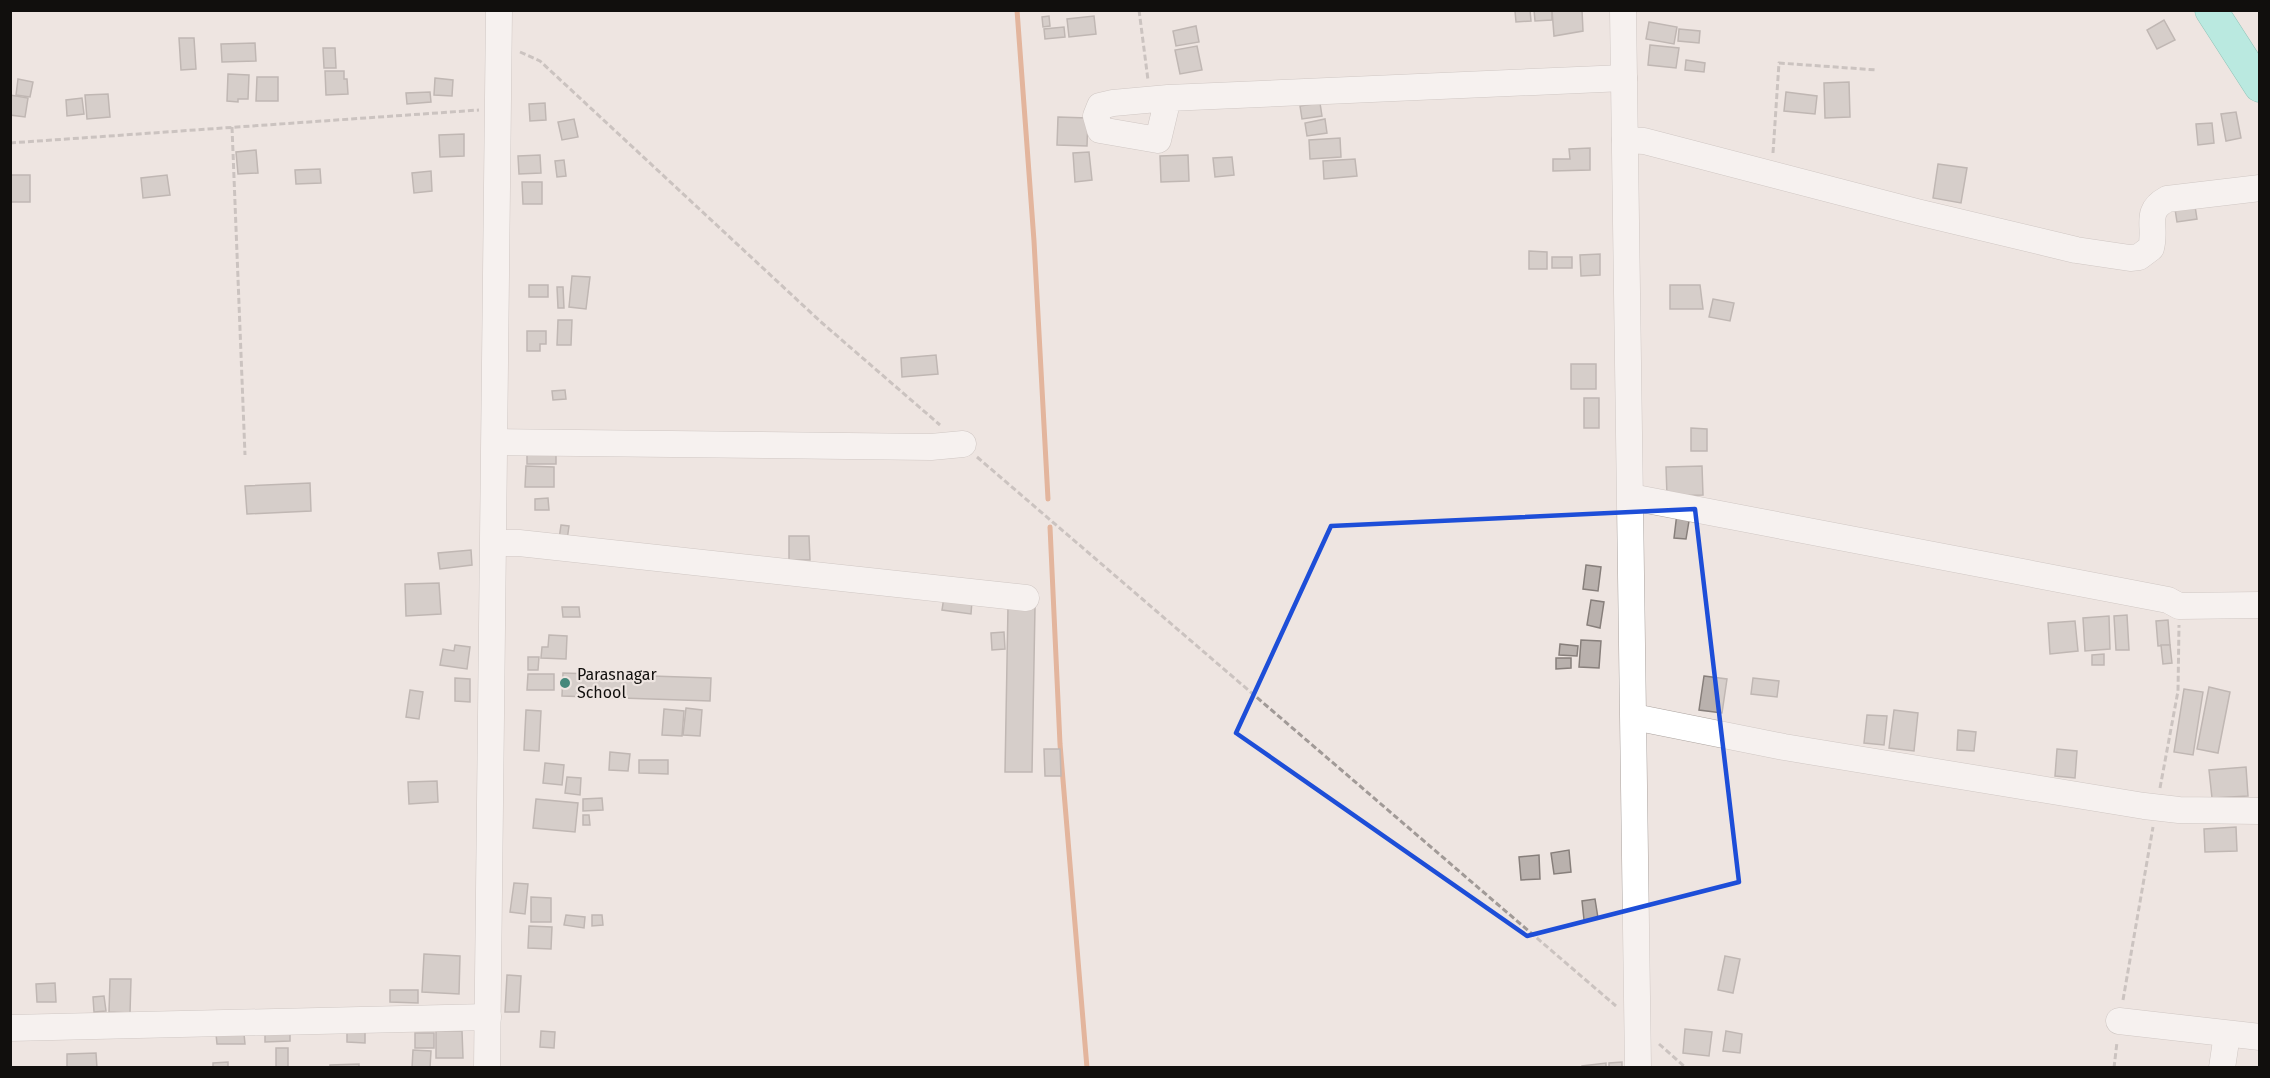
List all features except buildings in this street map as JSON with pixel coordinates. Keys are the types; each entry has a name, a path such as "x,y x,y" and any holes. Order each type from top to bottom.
{"main road":[{"path":"2211,10 2259,86"}],"street":[{"path":"487,1068 499,10"},
{"path":"1623,10 1638,1068"},
{"path":"1160,99 1624,78"},
{"path":"1625,140 1644,141 2065,247 2130,258 2139,257 2151,248 2154,210 2159,203 2167,199 2259,188"},
{"path":"495,442 931,447 963,444"},
{"path":"1630,497 2168,600 2179,606 2259,605"},
{"path":"494,543 519,543 1026,598"},
{"path":"1634,717 1784,747 2156,808 2259,811"},
{"path":"10,1028 488,1017"},
{"path":"2119,1021 2259,1037"},
{"path":"2222,1068 2227,1035"}],"path":[{"path":"1139,10 1160,99"},
{"path":"499,43 540,61 821,322 1686,1068"},
{"path":"1772,175 1779,63 1876,70"},
{"path":"10,143 499,108"},
{"path":"232,127 245,455"},
{"path":"2114,1068 2119,1021 2178,691 2179,606"}],"highlighted area":[{"path":"1695,509 1739,882 1527,936 1236,733 1331,526"}],"waterway":[{"path":"1017,10 1034,241 1048,499"},
{"path":"1050,527 1060,744 1087,1068"}],"place":[{"name":"Parasnagar School","path":"565,683"}]}
